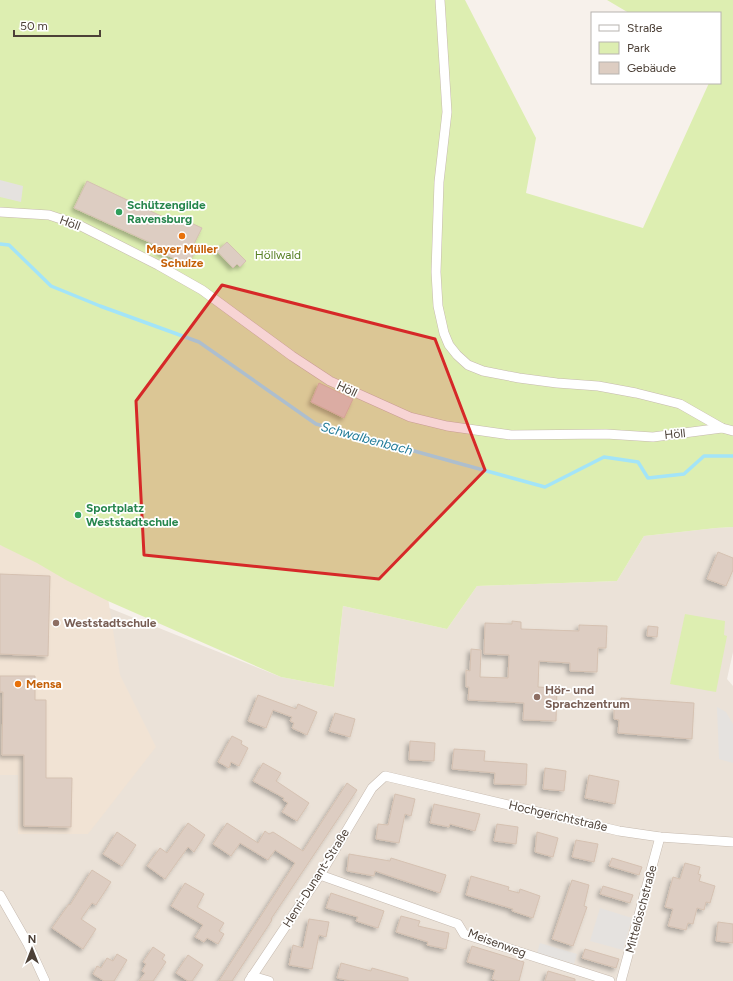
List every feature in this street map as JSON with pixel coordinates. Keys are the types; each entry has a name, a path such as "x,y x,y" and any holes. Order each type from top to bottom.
{"street":[{"path":"440,0 446,112 439,182 436,272 438,306 444,333 449,345 468,365 483,371 519,378 598,386 636,392 680,404 722,428"},
{"name":"Höll","path":"0,212 49,215 79,225 202,290 292,356 330,381 410,417 447,426 511,435 606,434 653,436 722,428 733,432"},
{"name":"Hochgerichtstraße","path":"385,776 619,831 660,837 733,842"},
{"name":"Henri-Dunant-Straße","path":"251,978 320,875 372,788 385,776"},
{"name":"Mittelöschstraße","path":"621,981 660,837"},
{"name":"Meisenweg","path":"320,875 458,924 464,934 610,981"},
{"path":"0,895 28,944 45,981"},
{"path":"251,978 269,981"}],"highlighted area":[{"path":"222,285 435,339 485,470 379,579 144,555 136,401"}],"shaded area":[{"path":"0,180 23,186 21,202 0,197"},
{"path":"733,527 733,652 727,679 733,686 733,981 0,981 0,549 32,577 281,677 334,687 343,606 447,629 477,586 617,581 644,536"},
{"name":"Weststadtschule","path":"0,545 104,572 120,675 156,747 88,834 18,834 18,775 0,775"},
{"path":"717,707 726,712 733,724 733,763 719,759"},
{"path":"600,908 632,918 623,950 590,941"},
{"path":"540,943 577,954 574,964 537,953"}],"green space":[{"name":"Höllwald","path":"0,0 465,0 536,138 526,193 643,228 709,84 721,84 721,12 627,12 607,0 733,0 733,527 644,536 617,581 477,586 447,629 343,606 334,687 281,677 108,601 0,545"},
{"path":"685,614 725,621 724,635 727,636 716,692 670,684"}],"building":[{"name":"Schützengilde Ravensburg","path":"87,181 178,224 180,218 202,228 194,244 198,246 191,259 187,257 186,260 183,259 181,262 158,251 160,247 74,208"},
{"path":"227,242 246,261 240,267 237,264 233,268 217,251"},
{"path":"319,383 353,399 344,418 311,402"},
{"path":"718,552 733,558 733,570 726,586 707,579"},
{"path":"0,574 50,576 48,656 0,654"},
{"path":"512,621 521,622 521,629 579,631 579,625 607,626 606,648 598,648 597,672 570,671 570,663 539,661 538,687 557,688 556,721 523,720 524,703 468,700 469,687 466,687 466,670 470,671 471,649 481,650 480,677 508,678 509,655 484,654 485,623 512,624"},
{"path":"648,626 658,627 657,637 647,636"},
{"path":"0,676 35,676 35,700 46,700 46,778 72,778 71,827 24,826 24,755 2,755 3,692 0,692"},
{"path":"258,695 296,709 298,704 317,712 307,735 292,728 294,723 290,721 292,717 273,710 266,728 248,721"},
{"path":"621,698 694,703 692,739 618,733 619,720 614,719 614,709 620,709"},
{"path":"335,713 355,719 350,737 329,731"},
{"path":"232,736 242,741 241,744 248,748 239,766 231,762 229,768 218,762"},
{"path":"410,741 435,743 434,761 409,760"},
{"path":"454,749 485,751 484,761 527,764 526,785 494,784 495,773 452,769"},
{"path":"263,763 281,773 276,781 309,803 297,821 282,812 288,803 283,800 284,798 253,781"},
{"path":"545,768 566,771 564,791 543,789"},
{"path":"589,775 619,781 615,804 585,798"},
{"path":"347,783 357,790 271,919 272,920 232,981 219,981 295,863 275,850 268,860 240,843 231,856 213,844 227,823 258,843 265,831 269,834 273,832 303,851"},
{"path":"395,794 415,799 411,816 405,814 399,843 376,839 378,824 388,825"},
{"path":"434,804 480,814 475,831 450,824 449,827 430,823"},
{"path":"188,823 205,835 194,852 188,847 165,879 147,866 160,848 167,853"},
{"path":"497,824 518,827 516,844 494,841"},
{"path":"117,832 136,845 122,866 103,854"},
{"path":"537,832 558,838 553,857 535,852"},
{"path":"576,840 598,844 594,862 572,857"},
{"path":"349,854 390,861 391,858 446,875 440,893 375,871 374,876 347,871"},
{"path":"612,858 642,867 639,875 609,866"},
{"path":"685,863 700,867 698,874 701,875 699,881 715,886 710,903 706,902 704,910 697,908 693,924 688,923 686,930 668,926 673,909 665,907 673,877 680,879"},
{"path":"92,870 111,882 96,905 92,903 81,919 96,929 83,949 52,928 69,904 70,905"},
{"path":"471,876 509,887 508,890 519,893 520,889 540,896 533,918 512,911 513,909 466,895"},
{"path":"572,880 589,885 584,906 587,907 573,946 552,939"},
{"path":"185,883 204,894 197,907 224,923 219,931 224,934 218,944 207,938 204,942 195,937 203,925 171,906"},
{"path":"603,886 633,895 630,903 600,894"},
{"path":"331,893 384,911 378,928 356,921 358,917 326,908"},
{"path":"401,916 420,921 418,926 449,933 446,949 427,945 428,942 396,932"},
{"path":"309,919 329,922 326,937 319,935 312,969 289,965 293,945 303,948"},
{"path":"718,922 733,924 733,943 716,941"},
{"path":"472,946 524,962 519,981 498,981 492,979 495,970 467,962"},
{"path":"153,947 165,955 162,959 166,962 153,981 139,981 145,973 142,971 146,964 143,962"},
{"path":"585,949 619,959 616,968 582,958"},
{"path":"117,954 127,960 114,981 104,981 93,974 97,966 101,968 107,958 113,961"},
{"path":"188,955 203,965 192,981 188,981 176,973"},
{"path":"341,963 371,971 372,968 408,978 408,981 350,981 337,978"},
{"path":"548,971 575,979 575,981 545,981"}],"waterway":[{"name":"Schwalbenbach","path":"0,244 9,245 51,286 100,306 199,342 316,424 545,487 604,457 638,462 648,478 684,474 704,456 733,456"}],"place":[{"name":"Schützengilde Ravensburg","path":"119,212"},
{"name":"Mayer Müller Schulze","path":"182,236"},
{"name":"Sportplatz Weststadtschule","path":"78,515"},
{"name":"Weststadtschule","path":"56,623"},
{"name":"Mensa","path":"18,684"},
{"name":"Hör- und Sprachzentrum","path":"537,697"}]}
